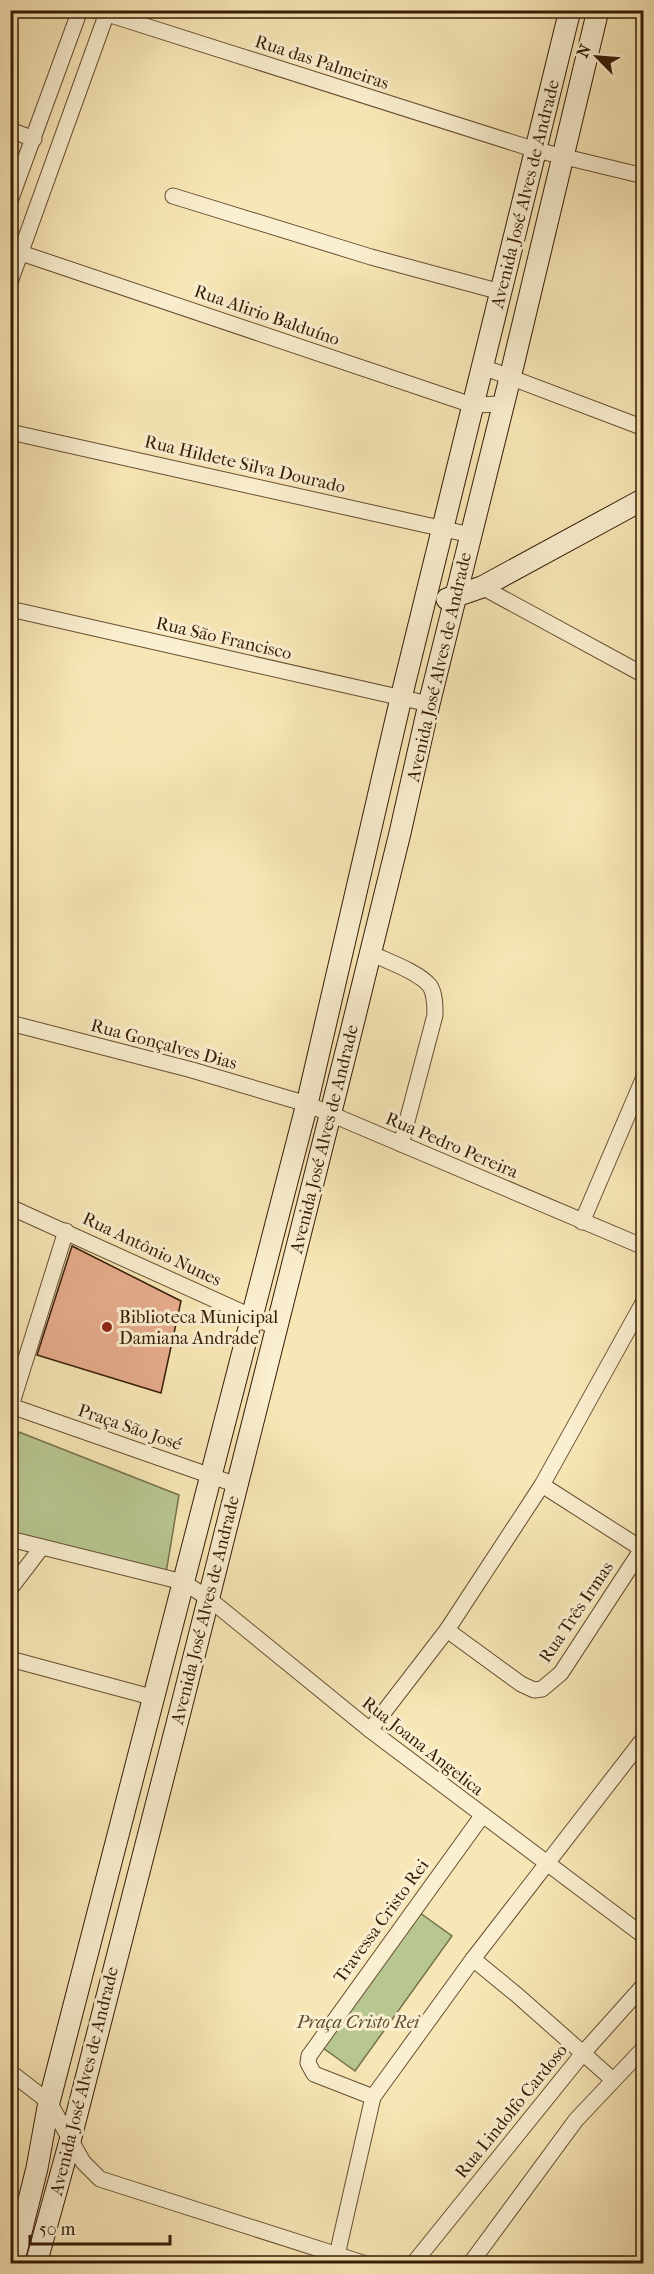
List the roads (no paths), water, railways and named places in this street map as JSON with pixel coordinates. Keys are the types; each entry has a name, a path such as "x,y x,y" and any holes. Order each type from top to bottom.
{"main road":[{"name":"Avenida José Alves de Andrade","path":"13,2264 37,2168 49,2102 307,1104 401,698 570,10"},
{"name":"Avenida José Alves de Andrade","path":"36,2264 70,2141 370,953 597,10"},
{"path":"424,604 482,587 644,499"}],"street":[{"path":"10,201 80,10"},
{"path":"10,282 103,12"},
{"name":"Rua das Palmeiras","path":"103,12 536,150 644,176"},
{"path":"10,130 34,139"},
{"path":"22,170 45,180"},
{"path":"173,196 371,257 501,292"},
{"name":"Rua Alirio Balduíno","path":"21,253 472,405 503,404"},
{"path":"483,368 644,428"},
{"name":"Rua Hildete Silva Dourado","path":"10,432 471,535"},
{"path":"482,587 644,675"},
{"name":"Rua São Francisco","path":"10,609 429,704"},
{"path":"370,953 417,976 430,987 435,999 433,1024 401,1144"},
{"name":"Rua Gonçalves Dias","path":"10,1023 192,1070 307,1104"},
{"path":"582,1222 644,1077"},
{"name":"Rua Pedro Pereira","path":"307,1104 644,1247"},
{"name":"Rua Antônio Nunes","path":"10,1207 276,1328"},
{"path":"10,1406 66,1231"},
{"path":"370,1730 447,1630 542,1485 644,1301"},
{"name":"Praça São José","path":"10,1406 237,1485"},
{"name":"Rua Três Irmas","path":"447,1630 521,1684 534,1690 542,1689 561,1673 643,1547 542,1485"},
{"name":"Rua Joana Angelica","path":"10,1539 183,1582 208,1598 370,1730 644,1936"},
{"path":"10,1589 42,1547"},
{"path":"10,1659 154,1698"},
{"path":"337,2255 373,2097 473,1959 644,1738"},
{"name":"Travessa Cristo Rei","path":"373,2097 314,2073 308,2063 312,2050 482,1816"},
{"path":"473,1959 584,2052 612,2079"},
{"name":"Rua Lindolfo Cardoso","path":"413,2264 584,2052 644,1985"},
{"path":"470,2264 576,2120 612,2079 644,2048"},
{"path":"10,2072 49,2102 83,2162 100,2179 366,2264"}],"place":[{"name":"Biblioteca Municipal Damiana Andrade","path":"107,1327"}],"park label":[{"name":"Praça Cristo Rei","path":"358,2022"}]}
